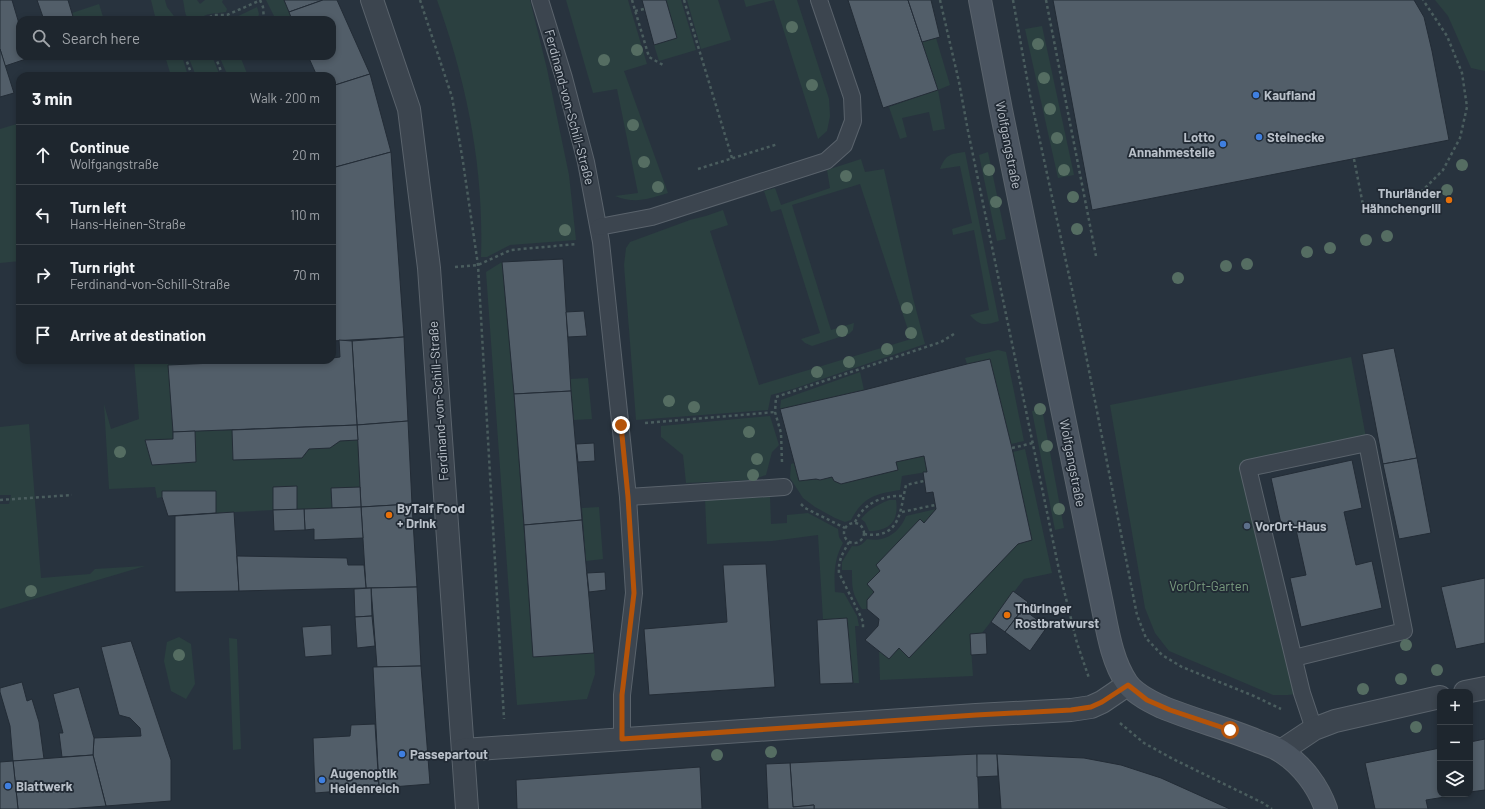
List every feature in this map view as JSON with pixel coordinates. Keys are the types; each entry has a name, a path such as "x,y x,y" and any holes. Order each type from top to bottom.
{"main road":[{"name":"Wolfgangstraße","path":"980,0 1101,599 1117,665 1128,685 1147,700 1165,708 1230,730 1281,751 1299,766 1312,781 1321,796 1326,809"}],"street":[{"name":"Ferdinand-von-Schill-Straße","path":"372,0 409,109 429,268 467,809"},
{"path":"463,750 976,715 1071,710 1091,707 1102,702 1128,685"},
{"path":"1473,690 1485,688"},
{"path":"1281,751 1314,729 1335,721 1437,698"}],"lane":[{"name":"Ferdinand-von-Schill-Straße","path":"540,0 564,78 586,162 600,234 628,497 634,593 622,695 622,739"},
{"path":"600,234 826,161 844,145 853,121 852,97 819,0"},
{"path":"1294,658 1404,631 1367,443 1248,468 1302,692 1314,729"},
{"path":"628,497 784,487"}],"path":[{"path":"212,16 227,15 260,0 263,7 264,16"},
{"path":"420,0 452,97 478,265 506,747"},
{"path":"632,0 649,57 663,65"},
{"path":"684,0 732,158"},
{"path":"940,0 959,82"},
{"path":"1012,0 1030,95 1083,340 1137,615 1146,638 1162,655 1182,667 1270,703 1300,719 1314,729"},
{"path":"1046,0 1096,256"},
{"path":"1421,192 1443,170 1460,138 1467,107 1462,73 1446,36 1423,0"},
{"path":"636,11 644,9"},
{"path":"186,60 191,72"},
{"path":"217,60 221,72"},
{"path":"698,169 778,144"},
{"path":"1354,159 1363,205"},
{"path":"429,268 478,265 511,250 600,234"},
{"path":"845,528 805,508 784,487 781,434 775,412 776,397 942,342 954,334"},
{"path":"621,425 775,412"},
{"path":"1012,448 1033,443"},
{"path":"864,534 872,536 884,534 893,527 902,512 906,485 924,481"},
{"path":"0,500 72,494"},
{"path":"855,522 862,510 877,500 888,496 904,496"},
{"path":"902,512 935,505"},
{"path":"855,522 863,526 864,534 860,542 856,543 846,540 844,534 845,528 850,523 855,522"},
{"path":"850,542 840,558 838,567 839,573 863,622 864,629"}],"green space":[{"path":"151,0 165,0 167,7 174,16 155,16"},
{"path":"183,0 197,0 200,4 205,0 223,0 222,2 227,9 226,12 208,14 204,16 186,16"},
{"path":"266,0 284,0 290,16 274,16"},
{"path":"437,0 530,0 547,69 569,175 576,240 510,245 487,257 481,257 480,191 471,126 457,63"},
{"path":"566,0 628,0 647,64 624,71 668,193 642,200 629,200 615,196 638,193 617,89 593,93"},
{"path":"666,0 681,0 696,50 659,61 654,45 677,38"},
{"path":"687,0 718,0 731,40 701,49"},
{"path":"744,0 774,0 746,7"},
{"path":"774,0 797,0 829,99 830,116 827,131 818,139"},
{"path":"1435,0 1485,0 1485,71 1471,68 1448,16"},
{"path":"99,4 103,16 73,16 72,13"},
{"path":"257,7 259,14 258,16 238,16"},
{"path":"1042,26 1074,175 1058,178 1025,29"},
{"path":"936,38 950,85 938,90 945,129 933,131 929,112 902,118 907,137 900,139 889,107 937,90 922,42"},
{"path":"166,60 183,60 187,72 170,72"},
{"path":"190,60 214,60 218,72 194,72"},
{"path":"221,60 242,60 246,72 226,72"},
{"path":"16,124 16,261 0,263 0,129"},
{"path":"965,152 999,321 987,324 977,322 970,315 989,310 974,230 953,235 952,229 972,223 960,166 940,169 944,160 949,156 956,153"},
{"path":"988,152 1006,239 997,241 979,155"},
{"path":"861,159 865,172 884,169 925,344 793,389 771,395 768,410 636,420 624,265 626,248 630,242 690,220 723,210 728,225 710,231 759,385 911,339 860,184 792,205 831,330 854,323 853,330 849,334 812,346 805,343 801,339 820,333 781,209 771,212 764,191 775,188 781,205 830,188 827,170"},
{"path":"502,262 514,394 533,657 594,653 595,674 587,699 517,705 486,272"},
{"path":"998,350 1006,352 1024,441 1011,444 990,359 967,364 965,358"},
{"name":"VorOrt-Garten","path":"1351,357 1367,443 1248,468 1302,693 1273,695 1169,651 1155,633 1145,608 1110,405"},
{"path":"134,364 192,364 169,365 173,439 146,440 152,464 195,431 232,430 234,460 302,458 309,449 330,448 340,441 358,440 360,487 331,488 332,508 297,510 297,486 273,487 273,510 216,513 216,491 162,491 162,497 157,498 155,487 109,489 104,404 111,429 139,419"},
{"path":"860,372 864,390 780,409 781,400"},
{"path":"588,378 592,419 574,420 570,379"},
{"path":"1042,409 1064,528 1055,530 1032,411"},
{"path":"770,416 779,445 772,452 766,475 751,480 686,483 683,455 661,437 661,426"},
{"path":"29,424 41,578 90,574 95,569 145,566 0,609 0,504 9,504 11,495 0,495 0,427"},
{"path":"1025,449 1052,573 1024,579 982,633 970,634 973,676 880,680 879,650 889,659 899,648 909,658 1018,544 1032,540 1013,452"},
{"path":"924,456 927,472 902,476 900,490 883,493 865,501 851,520 845,522 815,507 803,498 790,478 791,464 794,463 799,481 832,477 834,481 841,484 898,470 896,462"},
{"path":"770,497 771,524 787,523 787,515 808,513 838,529 839,537 843,543 835,567 835,592 844,593 857,616 859,626 855,626 859,683 853,683 823,620 818,535 772,541 707,544 705,499"},
{"path":"889,500 896,500 897,507 892,523 888,527 876,531 869,531 865,522 861,519 874,508"},
{"path":"599,507 603,559 586,561 582,508"},
{"path":"936,509 924,523 920,519 877,565 880,571 867,584 874,592 867,600 867,609 862,609 853,591 852,570 842,570 842,562 852,546 860,545 867,539 874,540 886,538 900,527 906,516"},
{"path":"179,637 191,644 195,684 186,699 171,691 164,661 167,642"},
{"path":"229,638 237,639 241,749 233,750"}],"building":[{"path":"0,0 12,0 17,16 16,60 23,60 5,66 0,49"},
{"path":"37,0 68,0 73,16 43,16"},
{"path":"284,0 323,0 289,12"},
{"path":"323,0 337,0 370,74 336,85 336,72 315,72 310,60 336,60 336,16 290,16 289,12"},
{"path":"642,0 666,0 677,38 654,45"},
{"path":"848,0 908,0 938,90 883,108"},
{"path":"908,0 931,0 940,37 922,42"},
{"name":"Kaufland","path":"1053,0 1414,0 1424,17 1449,140 1092,210"},
{"path":"0,49 14,93 0,97"},
{"path":"370,74 391,152 336,167 336,85"},
{"path":"391,152 404,337 336,341 336,167"},
{"path":"563,259 571,391 514,394 502,262"},
{"path":"584,311 587,336 568,337 566,312"},
{"path":"404,337 408,421 357,425 352,341"},
{"path":"339,340 352,341 357,425 173,432 168,365 336,364 336,358 340,357"},
{"path":"1394,348 1417,458 1383,464 1362,354"},
{"path":"990,359 1012,448 1032,540 1018,544 909,658 899,648 889,659 865,640 878,626 879,619 867,609 867,600 874,592 867,584 880,571 876,565 920,519 924,523 936,509 933,492 926,493 923,472 927,472 924,456 896,462 898,470 841,484 834,481 832,477 820,480 799,481 780,409"},
{"path":"571,391 582,520 524,525 514,394"},
{"path":"408,421 412,504 361,507 357,425"},
{"path":"357,425 358,440 340,441 330,448 309,449 302,458 233,460 232,430"},
{"path":"195,431 196,462 152,465 145,440 173,439 173,432"},
{"path":"594,443 595,461 578,462 576,444"},
{"path":"1417,458 1431,533 1399,539 1383,464"},
{"name":"VorOrt-Haus","path":"1352,460 1362,508 1344,512 1356,565 1372,561 1382,608 1301,627 1290,578 1306,575 1295,525 1282,528 1271,478"},
{"path":"297,486 297,510 273,510 273,487"},
{"path":"360,487 361,507 332,508 331,488"},
{"path":"162,491 216,491 216,513 168,516 162,497"},
{"path":"412,504 417,587 366,588 361,507"},
{"path":"361,507 363,538 314,540 314,529 305,530 304,509"},
{"path":"304,509 305,530 274,531 273,510"},
{"path":"234,512 239,591 175,592 175,516"},
{"path":"582,520 594,653 533,657 524,525"},
{"path":"237,556 347,558 348,565 364,565 366,588 239,591"},
{"path":"766,564 775,687 649,695 644,629 727,622 723,565"},
{"path":"605,572 606,590 589,592 587,573"},
{"path":"1485,578 1485,643 1456,649 1441,587"},
{"path":"417,587 421,666 377,667 371,588"},
{"path":"371,588 372,616 355,617 354,589"},
{"name":"Thüringer Rostbratwurst","path":"1013,591 1028,602 1005,632 991,622"},
{"path":"1023,609 1047,627 1030,651 1005,632"},
{"path":"372,616 375,646 357,648 355,617"},
{"path":"847,618 853,683 820,684 817,620"},
{"path":"331,625 332,655 305,657 302,627"},
{"path":"986,633 987,654 971,655 970,634"},
{"path":"131,641 171,760 171,801 106,806 93,755 94,738 141,736 140,728 130,718 119,715 101,647"},
{"name":"Passepartout","path":"421,666 430,784 379,788 373,667"},
{"path":"22,682 27,701 32,699 39,722 44,759 13,761 10,726 0,688"},
{"path":"79,687 94,738 93,755 62,757 59,733 63,733 53,694"},
{"path":"375,724 379,788 315,793 313,738 350,736 351,725"},
{"path":"1485,739 1485,790 1473,792 1473,761 1473,741"},
{"path":"1437,749 1437,797 1445,797 1426,800 1428,809 1375,809 1365,763"},
{"path":"977,754 979,809 814,809 814,805 793,807 790,763"},
{"path":"977,754 997,754 998,776 977,777"},
{"path":"997,754 1084,758 1121,765 1161,778 1230,809 1001,809"},
{"path":"93,755 106,806 67,809 18,809 13,761"},
{"name":"Blattwerk","path":"13,761 18,809 0,809 0,762"},
{"path":"790,763 793,807 814,805 814,809 768,809 766,764"},
{"path":"700,767 702,809 517,809 516,780"}],"place":[{"name":"Kaufland","path":"1256,95"},
{"name":"Steinecke","path":"1259,137"},
{"name":"Lotto Annahmestelle","path":"1223,144"},
{"name":"Thurländer Hähnchengrill","path":"1449,200"},
{"name":"ByTaif Food + Drink","path":"389,515"},
{"name":"VorOrt-Haus","path":"1247,526"},
{"name":"Thüringer Rostbratwurst","path":"1007,615"},
{"name":"Passepartout","path":"402,754"},
{"name":"Augenoptik Heidenreich","path":"322,780"},
{"name":"Blattwerk","path":"8,786"}],"route":[{"path":"621,425 628,497 634,593 622,695 622,739 1071,710 1091,707 1102,702 1128,685 1147,700 1170,710 1230,730"}]}
